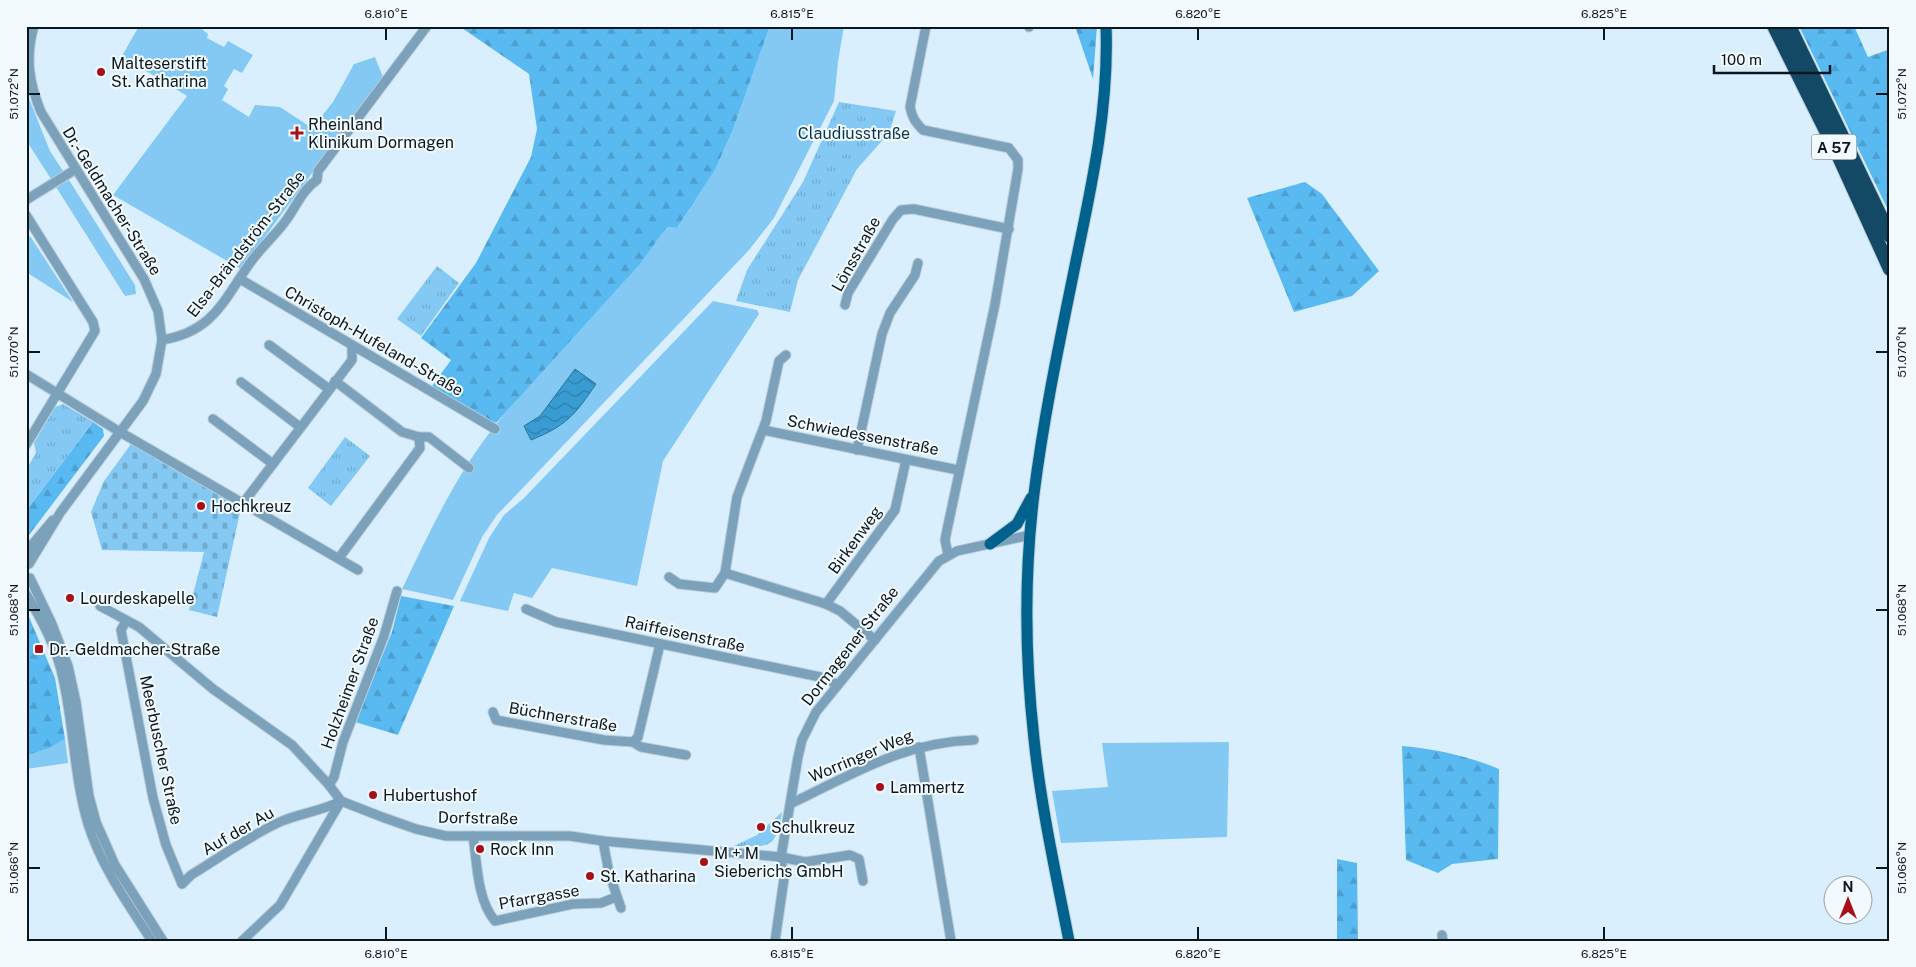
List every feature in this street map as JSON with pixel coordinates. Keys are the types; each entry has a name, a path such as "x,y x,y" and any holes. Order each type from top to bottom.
{"highway":[{"name":"A 57","path":"1774,26 1840,159 1890,269"},
{"name":"A 57","path":"1790,26 1890,236"}],"main road":[{"path":"1069,941 1034,740 1027,623 1030,535 1054,370 1097,152 1106,78 1106,26"},
{"path":"990,544 1017,524 1035,492"}],"street":[{"name":"Dr.-Geldmacher-Straße","path":"28,562 60,513 150,389 159,365 162,340 158,311 144,279 50,129 32,90 28,62 34,26"},
{"name":"Elsa-Brändström-Straße","path":"162,340 189,334 206,323 240,279 251,261 283,224 308,186 317,180 318,171 427,26"},
{"path":"926,26 910,107 912,116 923,130 1009,148 1015,154 1018,169 1009,229 963,459 958,470 946,540 948,554"},
{"path":"26,200 76,169"},
{"name":"Lönsstraße","path":"845,305 848,293 893,220 902,210 914,209 1009,229"},
{"path":"26,215 95,326 95,330 26,445"},
{"path":"857,450 882,334 890,313 915,275 918,263"},
{"name":"Christoph-Hufeland-Straße","path":"240,279 352,346 369,353 494,429"},
{"path":"269,345 329,389"},
{"path":"244,502 352,360 352,346"},
{"path":"669,577 679,584 715,588 725,573 737,498 763,430 779,361 786,355"},
{"path":"26,374 120,432 244,502 358,570"},
{"path":"335,381 402,432 419,437 429,437 469,468"},
{"path":"241,382 300,427"},
{"path":"213,419 273,464"},
{"name":"Schwiedessenstraße","path":"763,430 958,470"},
{"path":"338,558 420,448 419,437"},
{"name":"Birkenweg","path":"826,604 895,510 906,460"},
{"name":"Dr.-Geldmacher-Straße","path":"26,552 44,528 60,513"},
{"name":"Dormagener Straße","path":"775,941 784,879 782,856 802,740 816,712 933,567 948,554 1030,535"},
{"path":"28,562 31,569 28,580 52,624 68,666 89,796 96,822 115,865 162,941"},
{"path":"725,573 826,604 840,611 874,640"},
{"name":"Holzheimer Straße","path":"329,785 334,777 343,742 384,636 398,591"},
{"path":"26,594 45,628 61,669 81,798 88,825 108,869 152,941"},
{"path":"100,606 139,627 213,689 292,746 329,785 341,801 280,905 242,941"},
{"name":"Raiffeisenstraße","path":"526,609 556,622 825,678 838,685"},
{"name":"Meerbuscher Straße","path":"126,621 121,630 153,798 166,845 182,884"},
{"name":"Büchnerstraße","path":"634,742 638,738 660,644"},
{"name":"Büchnerstraße","path":"493,712 496,720 504,722 604,740 634,742 641,747 686,755"},
{"name":"Worringer Weg","path":"792,803 894,755 944,741 974,740"},
{"path":"919,747 951,941"},
{"name":"Auf der Au","path":"182,884 191,876 261,832 284,820 325,809 341,801"},
{"name":"Dorfstraße","path":"341,801 416,829 446,836 537,835 782,856 805,862 854,855 858,859 863,881"},
{"name":"Pfarrgasse","path":"473,836 484,895 490,915 495,921 573,904 601,903 616,896"},
{"path":"603,842 616,896 621,908"}],"green space":[{"path":"139,26 198,26 208,34 207,38 224,47 228,41 253,55 242,73 234,69 224,86 228,89 222,100 249,117 255,105 280,107 312,128 333,102 354,64 375,57 383,77 241,269 113,195 187,96 122,56"},
{"path":"459,26 770,26 732,132 715,170 677,228 667,227 639,265 497,422 491,424 430,389 451,360 421,338 476,263 531,157 537,129 529,74"},
{"path":"770,26 844,26 834,101 774,218 749,250 497,515 482,537 453,600 402,589 445,503 483,441 540,373 627,278 667,227 677,228 715,170 732,132"},
{"path":"1075,26 1097,26 1093,79"},
{"path":"1799,26 1854,26 1868,57 1890,49 1890,214"},
{"path":"26,91 50,151 63,171 51,179 26,140"},
{"name":"Claudiusstraße","path":"839,102 896,111 889,133 857,169 798,280 790,312 736,301 747,270 803,182"},
{"path":"69,180 135,285 136,294 125,296 56,187"},
{"path":"1305,182 1322,194 1379,271 1352,296 1294,312 1247,198"},
{"path":"30,236 73,302 26,272 26,242"},
{"path":"437,266 459,283 421,336 397,319"},
{"path":"713,301 757,310 759,314 663,461 637,586 552,568 532,598 514,593 508,611 460,601 489,538 504,515 524,498"},
{"path":"63,404 93,422 26,511 26,470 36,453 34,443 55,407"},
{"path":"93,422 103,429 104,436 26,539 26,511"},
{"path":"345,437 370,456 331,506 308,488"},
{"path":"131,444 241,508 217,617 189,610 204,552 102,550 91,512 104,481"},
{"path":"401,596 454,606 398,735 355,722 392,632"},
{"path":"26,610 55,678 65,739 50,748 29,755 26,762"},
{"path":"65,739 68,763 26,769 29,755 50,748"},
{"path":"1229,742 1227,837 1061,843 1052,791 1108,787 1102,743"},
{"path":"1402,746 1452,754 1476,760 1499,769 1498,859 1452,864 1438,873 1406,860"},
{"path":"782,812 777,834 769,844 763,846 734,846 757,835"},
{"path":"1337,859 1357,863 1358,941 1337,941"}],"water":[{"path":"575,369 596,384 569,418 553,430 531,440 524,426 540,416"}],"place":[{"name":"Malteserstift St. Katharina","path":"101,72"},
{"name":"Rheinland Klinikum Dormagen","path":"297,133"},
{"name":"Hochkreuz","path":"201,506"},
{"name":"Lourdeskapelle","path":"70,598"},
{"name":"Dr.-Geldmacher-Straße","path":"39,649"},
{"name":"Lammertz","path":"880,787"},
{"name":"Hubertushof","path":"373,795"},
{"name":"Schulkreuz","path":"761,827"},
{"name":"Rock Inn","path":"480,849"},
{"name":"M + M Sieberichs GmbH","path":"704,862"},
{"name":"St. Katharina","path":"590,876"}]}
